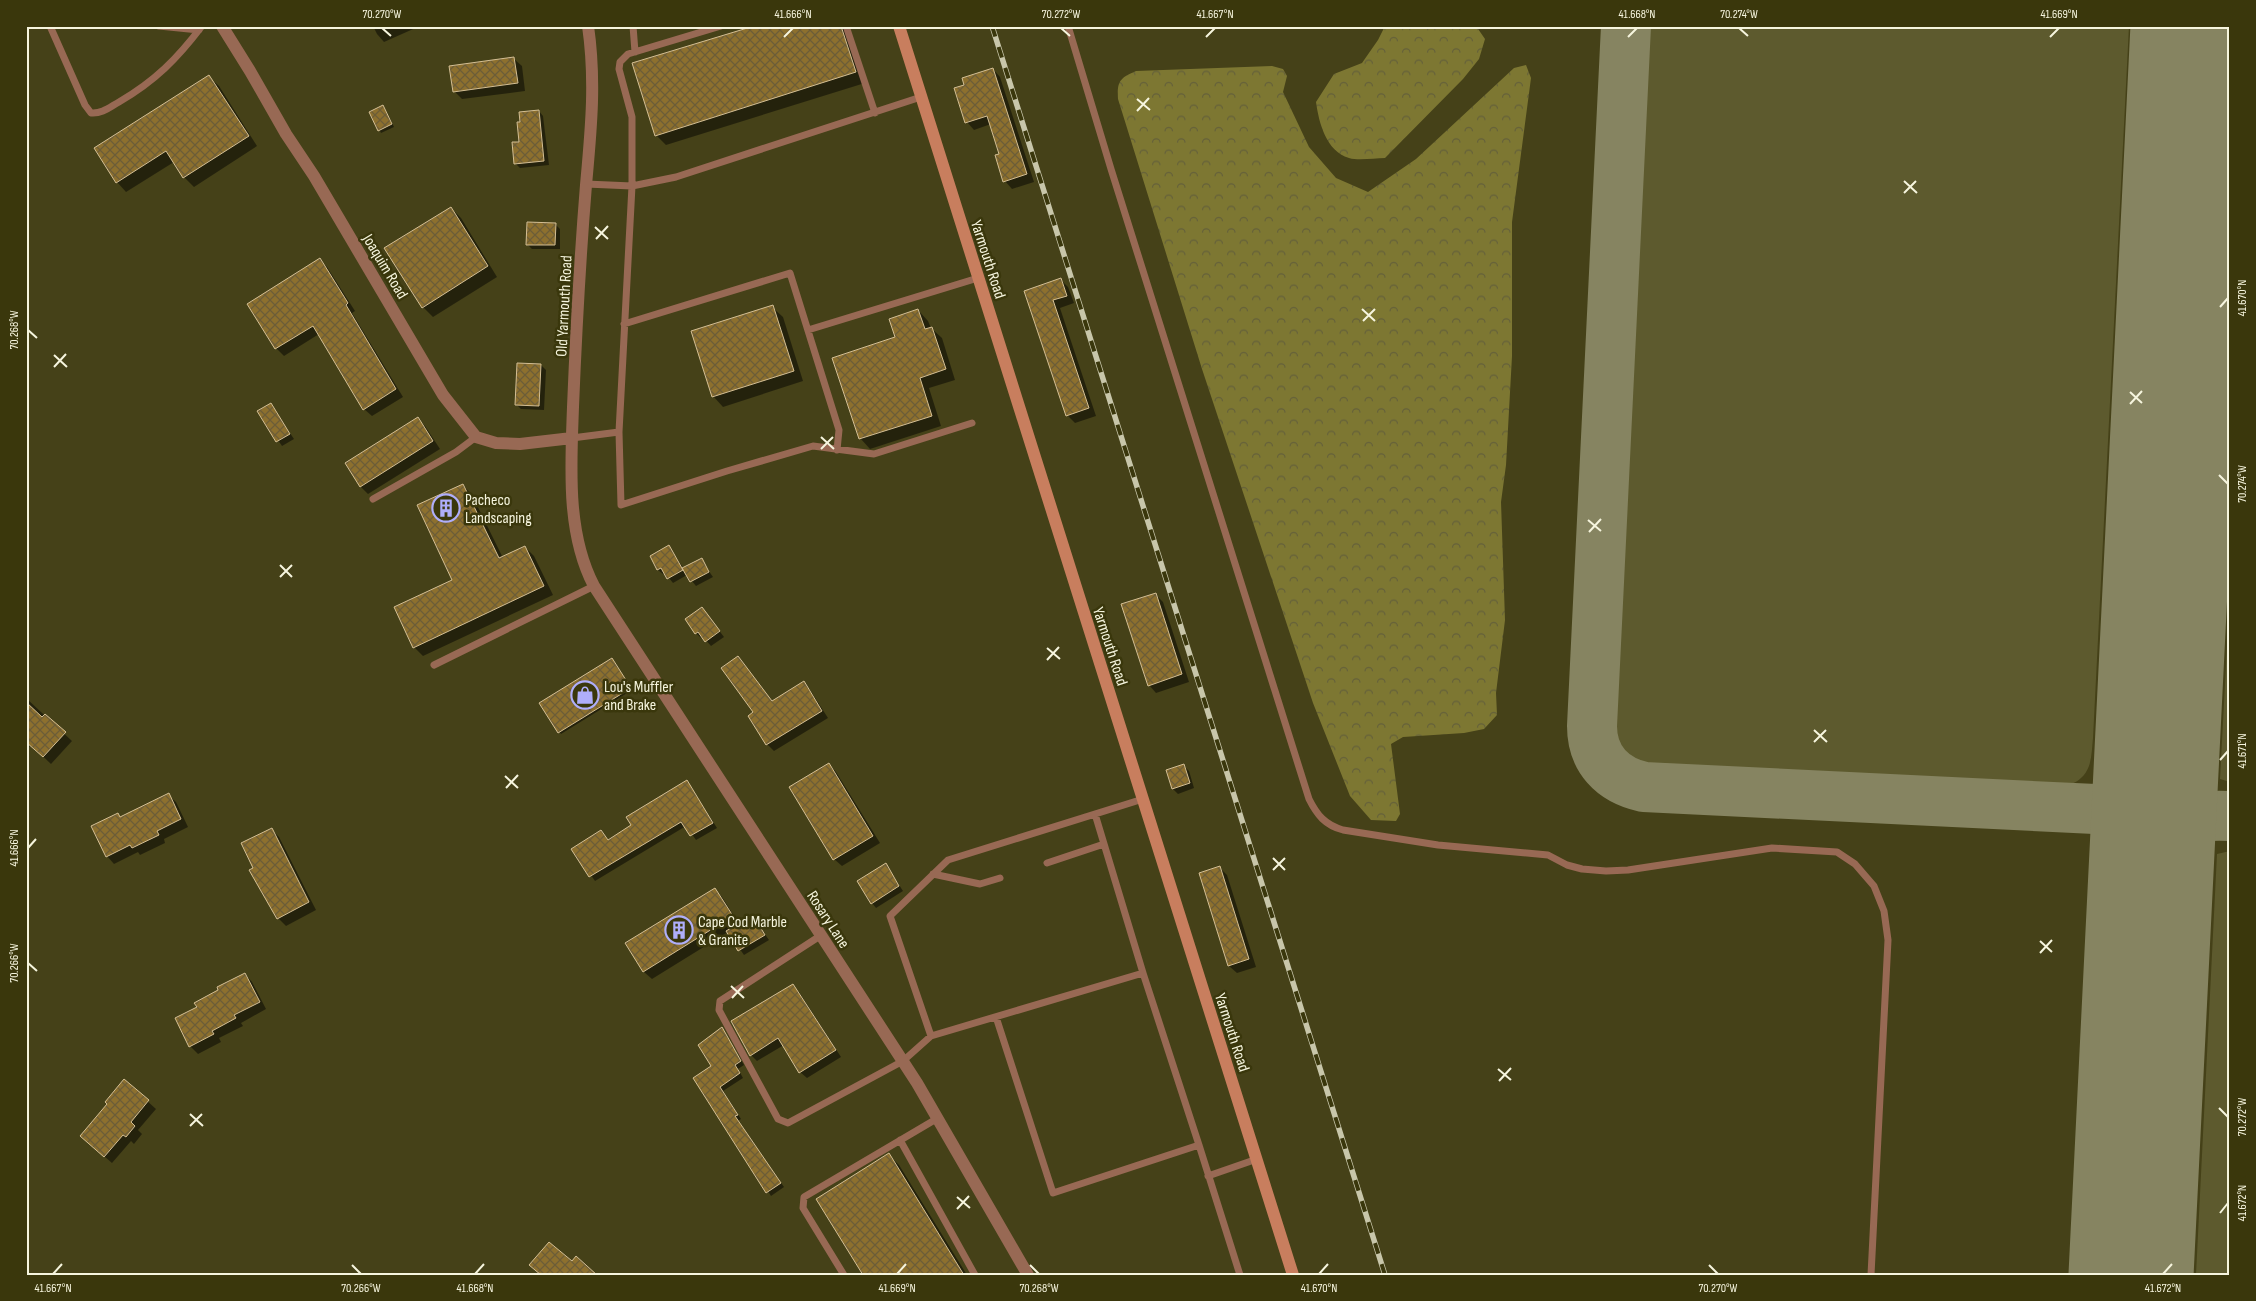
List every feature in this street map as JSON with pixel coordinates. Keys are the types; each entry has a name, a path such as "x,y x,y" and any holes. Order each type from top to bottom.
{"main road":[{"name":"Yarmouth Road","path":"899,26 1293,1275"}],"street":[{"name":"Joaquim Road","path":"222,26 286,134 314,176 443,395 476,437"},
{"name":"Old Yarmouth Road","path":"588,26 594,93 586,184 572,438 572,475 577,531 584,565 594,586"},
{"path":"476,437 496,443 520,444 572,438"},
{"name":"Rosary Lane","path":"594,586 903,1061 1028,1275"}],"lane":[{"path":"50,26 84,105 91,113 98,114 133,94 160,75 181,54 200,28"},
{"path":"159,26 200,28"},
{"path":"632,26 635,52"},
{"path":"721,26 635,52 624,57 619,69 632,117 632,186 619,432 621,505 813,446 874,454 972,423"},
{"path":"846,26 876,113"},
{"path":"1068,26 1110,169 1309,799 1315,811 1332,827 1343,830 1438,845 1548,855 1567,865 1582,869 1628,870 1772,848 1837,852 1855,864 1874,886 1884,911 1888,940 1871,1275"},
{"path":"586,184 632,186 676,177 921,98"},
{"path":"624,324 790,272 839,430 837,450"},
{"path":"808,330 978,278"},
{"path":"572,438 619,432"},
{"path":"373,499 456,452 476,437"},
{"path":"434,665 594,586"},
{"path":"931,1036 890,916 948,860 1143,799"},
{"path":"1095,814 1143,973 1240,1275"},
{"path":"1047,863 1104,844"},
{"path":"933,874 980,884 1000,878"},
{"path":"820,936 720,1002 719,1010 778,1120 788,1123 903,1061 931,1036 1143,973"},
{"path":"996,1017 1053,1193 1199,1145"},
{"path":"844,1275 803,1208 804,1197 938,1118"},
{"path":"900,1140 976,1275"},
{"path":"1208,1176 1257,1159"}],"shaded area":[{"path":"1644,26 2129,26 2093,738 2089,766 2078,780 2071,784 2054,788 2027,788 1645,771 1633,767 1618,755 1614,748 1611,740 1608,709 1625,405 1631,233"},
{"path":"2230,590 2230,782 2220,779"},
{"path":"2230,851 2230,1275 2196,1275 2217,854"}],"green space":[{"path":"1385,26 1476,26 1485,39 1479,59 1463,79 1385,158 1349,158 1341,154 1329,143 1319,119 1316,102 1334,74 1362,63"},
{"path":"1526,65 1531,78 1512,222 1512,356 1506,465 1501,502 1505,620 1496,693 1497,715 1484,729 1464,733 1403,737 1391,744 1400,814 1396,821 1371,820 1350,796 1313,703 1202,369 1118,99 1118,88 1123,78 1136,71 1272,66 1283,69 1287,76 1283,92 1309,147 1336,178 1368,192 1416,159 1514,68"}],"building":[{"path":"754,26 841,26 856,72 655,136 632,63"},
{"path":"514,57 518,83 453,92 449,66"},
{"path":"993,68 1027,174 1003,182 995,155 999,154 987,116 965,123 954,88 964,85 962,78"},
{"path":"209,75 249,136 183,178 166,151 116,183 94,148"},
{"path":"383,105 392,124 378,131 369,112"},
{"path":"539,110 544,161 514,164 512,142 519,142 517,122 520,122 519,112"},
{"path":"451,207 488,266 422,308 384,248"},
{"path":"527,222 556,223 555,245 526,245"},
{"path":"320,258 348,303 346,305 396,389 363,410 313,326 275,349 247,304"},
{"path":"1061,278 1067,296 1053,300 1089,408 1066,416 1024,291"},
{"path":"773,305 794,371 712,397 691,331"},
{"path":"918,309 925,329 932,327 946,369 920,378 932,416 859,439 832,358 895,337 889,319"},
{"path":"517,363 541,364 539,406 515,405"},
{"path":"271,403 290,434 276,442 257,411"},
{"path":"418,417 433,441 360,487 345,463"},
{"path":"463,484 499,558 525,546 544,586 413,648 394,607 452,580 417,505"},
{"path":"669,545 683,570 667,579 661,568 657,570 650,556"},
{"path":"702,558 709,572 690,582 682,568"},
{"path":"1156,593 1182,674 1148,686 1121,604"},
{"path":"702,607 720,631 705,642 698,632 695,634 685,619"},
{"path":"738,656 772,701 804,681 822,711 766,745 748,716 753,712 721,668"},
{"name":"Lou's Muffler and Brake","path":"612,658 631,688 558,733 539,703"},
{"path":"26,702 42,717 45,714 66,732 43,757 26,742"},
{"path":"829,763 873,836 833,860 789,787"},
{"path":"1184,764 1190,783 1172,789 1166,770"},
{"path":"687,780 713,823 690,836 681,822 589,877 571,849 601,830 608,840 631,825 626,817"},
{"path":"169,793 181,819 157,831 159,835 132,848 130,845 106,857 91,826 118,813 120,817"},
{"path":"272,828 309,902 277,919 249,870 253,868 241,843"},
{"path":"886,863 899,886 871,904 857,881"},
{"path":"1220,866 1249,959 1228,966 1199,873"},
{"name":"Cape Cod Marble & Granite","path":"715,888 733,916 643,972 625,943"},
{"path":"753,915 765,935 738,951 726,931"},
{"path":"245,973 260,1002 234,1015 236,1018 212,1031 214,1034 189,1047 175,1018 197,1007 194,1003 218,990 217,987"},
{"path":"793,984 836,1050 799,1073 778,1038 750,1056 731,1021"},
{"path":"722,1027 741,1061 735,1065 740,1073 720,1087 738,1115 735,1116 781,1183 766,1193 693,1078 711,1066 698,1045"},
{"path":"124,1079 149,1100 131,1122 135,1126 126,1137 123,1135 104,1157 80,1136 107,1104 105,1102"},
{"path":"889,1153 964,1275 863,1275 816,1199"},
{"path":"549,1242 572,1261 576,1256 597,1275 541,1275 529,1265"}],"taxiway":[{"path":"1626,26 1592,726 1593,738 1600,758 1613,773 1622,779 1644,787 2095,809 2116,818 2132,831 2143,849 2151,870"},
{"path":"2095,809 2125,798 2138,786 2157,760"},
{"path":"2151,870 2163,841 2178,825 2199,817 2230,816"}],"runway":[{"path":"2131,1275 2193,26"}],"railway":[{"path":"992,26 1385,1275"}],"place":[{"name":"Pacheco Landscaping","path":"446,508"},
{"name":"Lou's Muffler and Brake","path":"585,695"},
{"name":"Cape Cod Marble & Granite","path":"679,930"}]}
